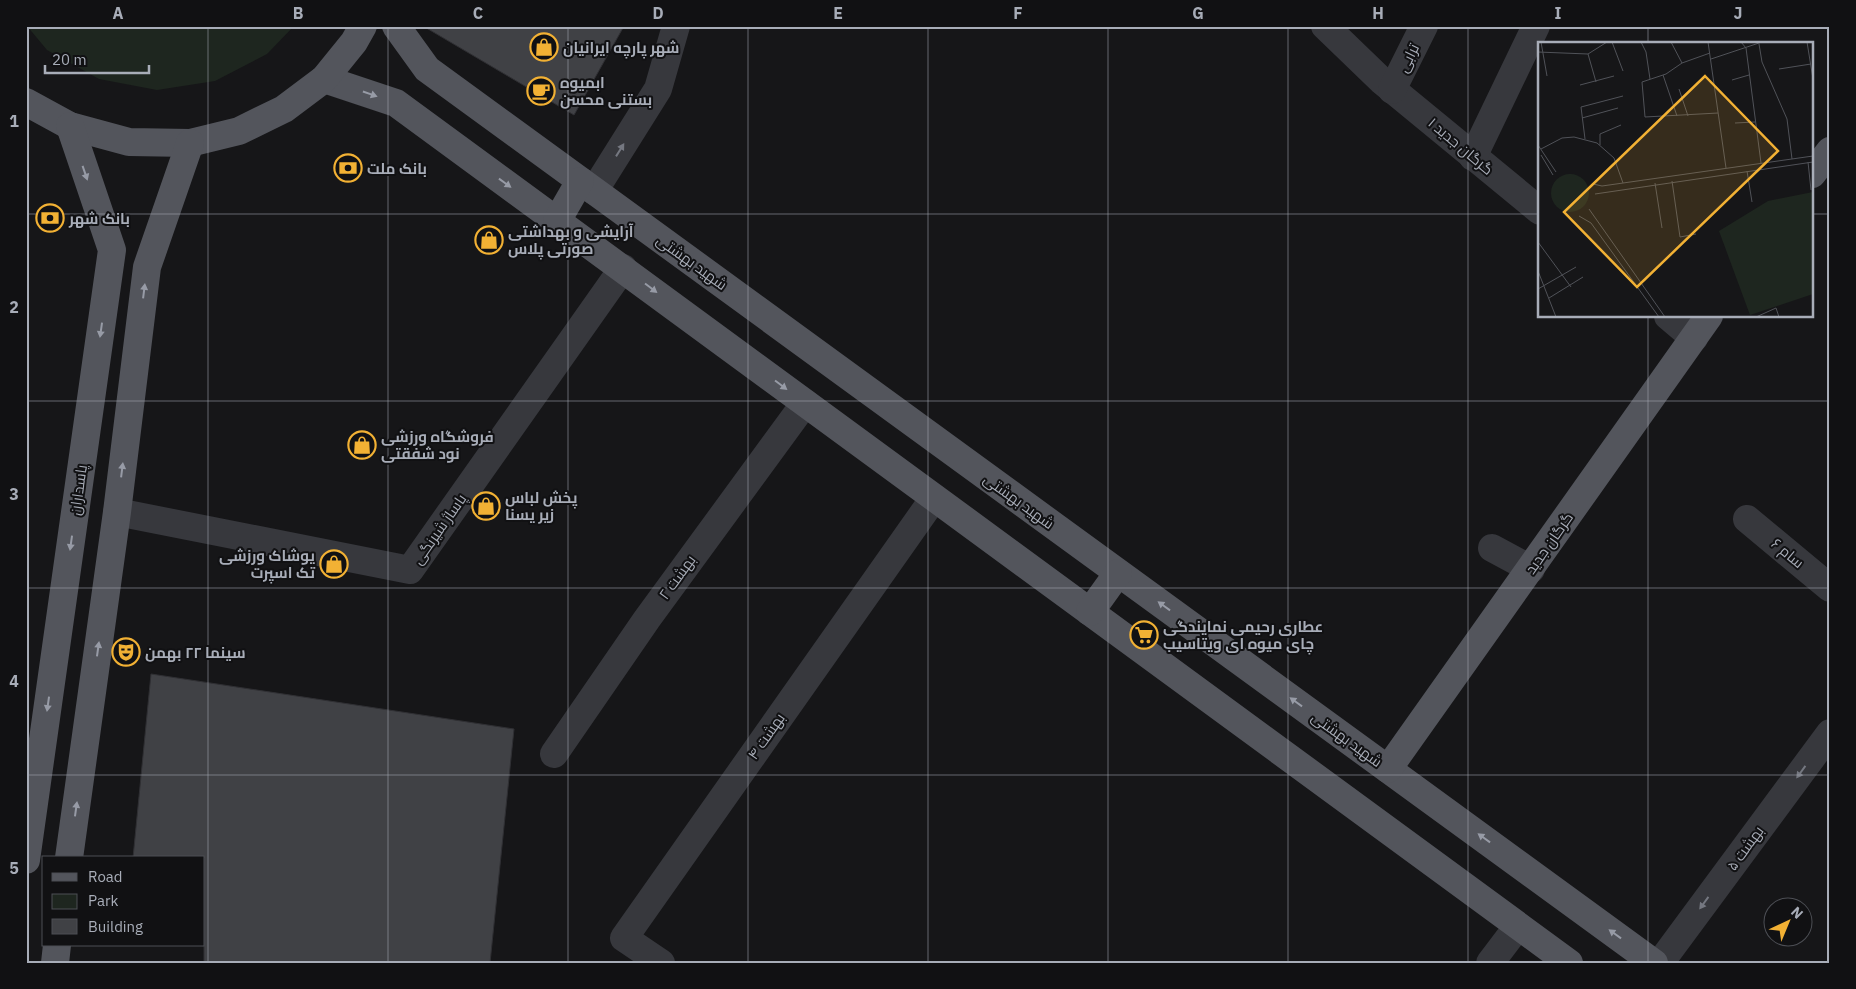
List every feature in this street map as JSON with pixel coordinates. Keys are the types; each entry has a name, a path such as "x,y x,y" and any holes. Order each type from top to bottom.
{"main road":[{"path":"26,102 70,126 129,142 190,143 239,131 284,109 324,79 354,42 363,26"},
{"name":"شهید بهشتی","path":"396,26 427,69 1654,963"},
{"path":"324,79 396,104 1568,963"},
{"name":"پاسداران","path":"26,860 29,814 112,250 70,126"},
{"path":"69,856 117,512 147,267 190,143"},
{"path":"1814,171 1830,151"},
{"path":"557,221 587,186"},
{"name":"گرگان جدید","path":"1388,769 1531,570 1701,327"},
{"path":"1090,612 1118,573"},
{"path":"55,963 57,946"}],"street":[{"path":"587,186 658,89 676,26"},
{"name":"گرگان جدید ۱","path":"1325,26 1387,86 1538,209"},
{"name":"ترابی","path":"1387,86 1424,26"},
{"path":"1473,157 1536,26"},
{"name":"پاساژ شیرنگی","path":"117,512 410,570 622,268"},
{"path":"1674,318 1701,327"},
{"name":"بهشت ۲","path":"554,754 646,619 805,402"},
{"name":"۴ بهشت","path":"661,963 624,938 934,498"},
{"name":"۶ سام","path":"1747,519 1830,588"},
{"path":"1492,548 1531,570"},
{"name":"بهشت ۵","path":"1660,963 1830,733"},
{"path":"1490,963 1518,926"}],"green space":[{"path":"27,26 294,26 267,54 215,81 157,90 99,79 47,50"}],"building":[{"path":"423,26 624,26 574,115"},
{"path":"151,674 514,729 490,963 204,963 205,856 133,856"}],"place":[{"name":"شهر پارچه ایرانیان","path":"544,47"},
{"name":"ابمیوه بستنی محسن","path":"541,91"},
{"name":"بانک ملت","path":"348,168"},
{"name":"بانک شهر","path":"50,218"},
{"name":"آرایشی و بهداشتی صورتی پلاس","path":"489,240"},
{"name":"فروشگاه ورزشی نود شفقتی","path":"362,445"},
{"name":"پخش لباس زیر یسنا","path":"486,506"},
{"name":"پوشاک ورزشی تک اسپرت","path":"334,564"},
{"name":"عطاری رحیمی نمایندگی چای میوه ای ویتاسیب","path":"1144,635"},
{"name":"سینما ۲۲ بهمن","path":"126,652"}]}
